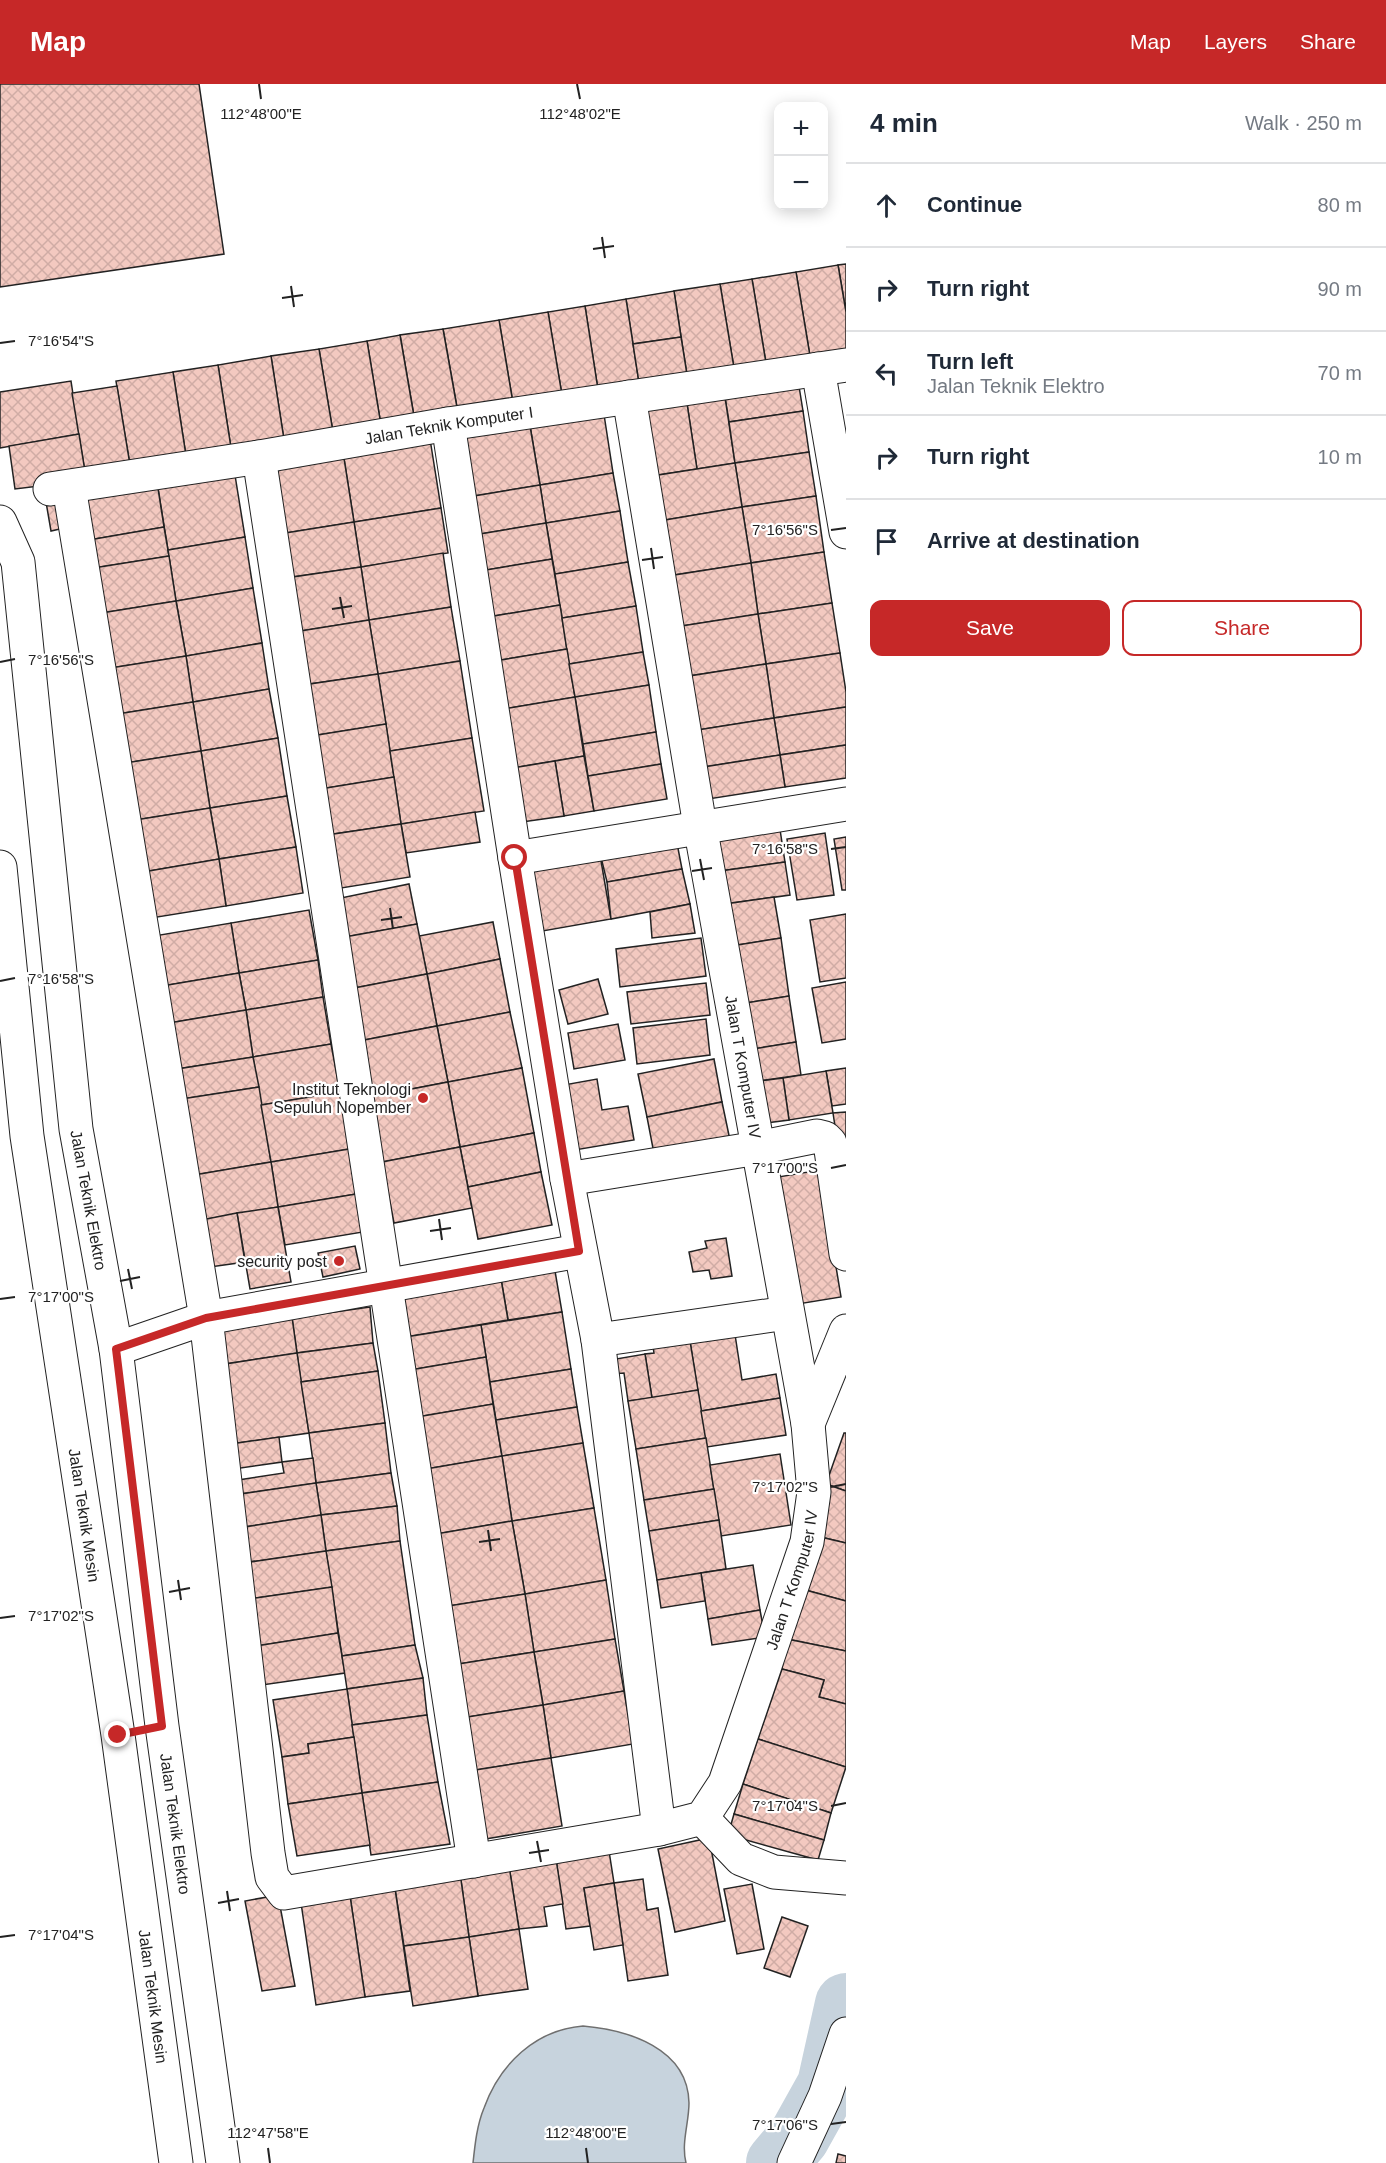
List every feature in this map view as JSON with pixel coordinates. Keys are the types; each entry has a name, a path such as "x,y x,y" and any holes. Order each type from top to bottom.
{"street":[{"name":"Jalan Teknik Komputer I","path":"206,1318 60,488 259,457 448,424 832,367"},
{"path":"832,367 846,532"},
{"name":"Jalan T Komputer IV","path":"629,397 700,826 808,1424 814,1492 807,1542 725,1783 702,1818"},
{"path":"448,424 567,1179 579,1251 598,1340 659,1829"},
{"path":"259,457 474,1861"},
{"name":"Jalan Teknik Elektro","path":"0,522 18,562 76,1129 116,1349 162,1726 223,2163"},
{"path":"515,858 846,804"},
{"name":"Jalan Teknik Mesin","path":"0,867 27,1136 118,1735 176,2163"},
{"path":"27,1136 76,1129"},
{"path":"567,1179 758,1148 817,1136 825,1138 830,1143 846,1254"},
{"path":"116,1349 206,1318 579,1251"},
{"path":"598,1340 787,1313"},
{"path":"206,1318 268,1853 273,1877 284,1893 659,1829 702,1818 741,1859 774,1872 846,1878"},
{"path":"808,1424 846,1330"},
{"path":"118,1735 162,1726"},
{"path":"794,2163 825,2096 846,2034"}],"shaded area":[{"path":"583,2026 618,2032 653,2045 678,2068 686,2084 689,2103 684,2148 686,2163 473,2163 482,2114 499,2077 522,2052 535,2042 550,2034"}],"building":[{"path":"0,84 199,84 224,254 0,287"},
{"path":"846,264 846,312 838,265"},
{"path":"838,265 846,312 846,350 810,356 796,272"},
{"path":"796,272 811,362 767,369 752,279"},
{"path":"752,279 767,369 735,374 720,284"},
{"path":"720,284 735,374 688,381 674,291"},
{"path":"674,291 681,337 633,344 626,299"},
{"path":"626,299 640,389 599,396 585,306"},
{"path":"585,306 599,396 563,401 548,312"},
{"path":"548,312 563,401 514,409 499,320"},
{"path":"499,320 514,409 458,413 443,329"},
{"path":"443,329 458,413 415,422 400,335"},
{"path":"400,335 415,422 382,431 367,341"},
{"path":"681,337 688,381 640,389 633,344"},
{"path":"367,341 382,431 334,438 319,349"},
{"path":"319,349 334,438 285,446 271,356"},
{"path":"271,356 285,446 232,454 218,365"},
{"path":"218,365 232,454 187,462 173,372"},
{"path":"173,372 187,462 131,471 116,381"},
{"path":"798,380 803,411 729,422 724,391"},
{"path":"71,381 79,434 0,448 0,392"},
{"path":"117,386 131,471 86,478 72,393"},
{"path":"724,391 735,463 697,469 686,397"},
{"path":"686,397 697,469 652,476 641,404"},
{"path":"603,408 613,473 540,485 529,420"},
{"path":"803,411 809,452 735,463 729,422"},
{"path":"529,420 540,485 462,498 451,433"},
{"path":"79,434 86,478 15,489 9,446"},
{"path":"430,439 441,508 354,522 343,452"},
{"path":"343,452 354,522 279,534 268,464"},
{"path":"809,452 816,496 742,507 735,463"},
{"path":"735,463 742,507 659,521 652,476"},
{"path":"234,469 245,537 168,550 157,482"},
{"path":"613,473 620,511 546,523 540,485"},
{"path":"157,482 164,527 83,541 75,495"},
{"path":"540,485 546,523 468,536 462,498"},
{"path":"816,496 824,552 751,563 742,507"},
{"path":"68,501 73,526 51,531 46,502"},
{"path":"742,507 751,563 668,576 659,521"},
{"path":"441,508 448,553 361,567 354,522"},
{"path":"620,511 628,562 555,574 546,523"},
{"path":"354,522 361,567 286,578 279,534"},
{"path":"546,523 552,559 474,572 468,536"},
{"path":"164,527 169,556 87,569 83,541"},
{"path":"245,537 253,588 176,601 168,550"},
{"path":"824,552 832,603 758,614 751,563"},
{"path":"443,553 451,607 369,620 361,567"},
{"path":"169,556 176,601 95,614 87,569"},
{"path":"552,559 560,605 482,618 474,572"},
{"path":"628,562 636,606 562,618 555,574"},
{"path":"751,563 758,614 675,627 668,576"},
{"path":"361,567 369,620 294,632 286,578"},
{"path":"253,588 262,643 186,656 176,601"},
{"path":"176,601 186,656 104,669 95,614"},
{"path":"832,603 840,653 766,664 758,614"},
{"path":"560,605 567,649 489,662 482,618"},
{"path":"636,606 643,652 569,664 562,618"},
{"path":"451,607 460,661 378,674 369,620"},
{"path":"758,614 766,664 683,677 675,627"},
{"path":"369,620 378,674 303,685 294,632"},
{"path":"262,643 269,689 193,702 186,656"},
{"path":"567,649 575,697 497,710 489,662"},
{"path":"643,652 649,685 575,697 569,664"},
{"path":"840,653 846,707 774,718 766,664"},
{"path":"186,656 193,702 111,715 104,669"},
{"path":"460,661 472,738 390,751 378,674"},
{"path":"766,664 774,718 691,731 683,677"},
{"path":"378,674 386,724 311,736 303,685"},
{"path":"649,685 656,732 583,744 575,697"},
{"path":"269,689 278,738 201,751 193,702"},
{"path":"575,697 584,756 506,769 497,710"},
{"path":"193,702 201,751 119,764 111,715"},
{"path":"846,707 846,745 780,755 774,718"},
{"path":"774,718 780,755 697,768 691,731"},
{"path":"386,724 394,777 320,789 311,736"},
{"path":"656,732 661,764 588,776 583,744"},
{"path":"278,738 287,796 210,808 201,751"},
{"path":"472,738 484,811 401,824 390,751"},
{"path":"846,745 846,778 785,787 780,755"},
{"path":"201,751 210,808 129,821 119,764"},
{"path":"780,755 785,787 702,800 697,768"},
{"path":"584,756 594,811 564,816 555,761"},
{"path":"555,761 564,816 515,823 506,769"},
{"path":"661,764 667,799 594,811 588,776"},
{"path":"394,777 401,824 327,835 320,789"},
{"path":"287,796 296,847 219,859 210,808"},
{"path":"210,808 219,859 137,873 129,821"},
{"path":"475,812 480,842 406,853 401,824"},
{"path":"779,823 785,862 720,871 715,832"},
{"path":"401,824 410,877 335,889 327,835"},
{"path":"675,833 682,869 607,882 599,849"},
{"path":"825,833 834,895 797,900 787,839"},
{"path":"846,837 846,890 842,890 834,839"},
{"path":"296,847 303,893 226,906 219,859"},
{"path":"599,849 611,919 537,932 526,862"},
{"path":"219,859 226,906 145,919 137,873"},
{"path":"785,862 790,895 725,904 720,871"},
{"path":"682,869 690,904 611,919 607,882"},
{"path":"409,884 417,924 339,938 331,900"},
{"path":"774,897 781,938 731,946 725,904"},
{"path":"690,904 695,933 652,938 650,912"},
{"path":"309,910 318,960 239,973 231,923"},
{"path":"846,914 846,978 820,982 810,920"},
{"path":"493,922 500,959 427,974 419,936"},
{"path":"231,923 239,973 156,987 148,937"},
{"path":"417,924 427,974 349,989 339,938"},
{"path":"701,938 706,976 620,987 616,949"},
{"path":"781,938 789,996 740,1004 731,946"},
{"path":"500,959 510,1012 437,1026 427,974"},
{"path":"318,960 323,997 246,1010 239,973"},
{"path":"239,973 246,1010 163,1024 156,987"},
{"path":"427,974 437,1026 359,1041 349,989"},
{"path":"598,979 608,1014 568,1024 559,990"},
{"path":"846,982 846,1039 822,1043 812,988"},
{"path":"706,983 710,1015 631,1024 627,992"},
{"path":"789,996 796,1042 747,1050 740,1004"},
{"path":"323,997 331,1044 253,1057 246,1010"},
{"path":"246,1010 253,1057 171,1070 163,1024"},
{"path":"510,1012 522,1068 448,1082 437,1026"},
{"path":"706,1019 710,1055 637,1064 633,1028"},
{"path":"618,1024 625,1060 574,1069 568,1033"},
{"path":"437,1026 448,1082 370,1097 359,1041"},
{"path":"796,1042 801,1075 752,1082 747,1050"},
{"path":"331,1044 340,1092 261,1105 253,1057"},
{"path":"253,1057 259,1087 175,1100 171,1070"},
{"path":"714,1059 722,1102 647,1117 638,1074"},
{"path":"522,1068 534,1133 460,1147 448,1082"},
{"path":"846,1068 846,1104 832,1106 826,1071"},
{"path":"826,1071 833,1113 789,1120 783,1078"},
{"path":"783,1078 789,1120 758,1124 752,1082"},
{"path":"597,1079 602,1110 628,1106 634,1140 569,1151 558,1086"},
{"path":"448,1082 460,1147 382,1162 370,1097"},
{"path":"259,1087 271,1162 188,1176 175,1100"},
{"path":"340,1092 349,1149 271,1162 261,1105"},
{"path":"722,1102 731,1145 655,1159 647,1117"},
{"path":"846,1112 846,1165 841,1166 833,1113"},
{"path":"534,1133 541,1172 468,1187 460,1147"},
{"path":"460,1147 472,1208 394,1223 382,1162"},
{"path":"349,1149 356,1194 278,1207 271,1162"},
{"path":"271,1162 278,1207 196,1221 188,1176"},
{"path":"820,1170 841,1297 798,1304 778,1177"},
{"path":"541,1172 552,1225 478,1239 468,1187"},
{"path":"356,1194 363,1232 285,1245 278,1207"},
{"path":"278,1207 291,1282 250,1289 237,1213"},
{"path":"237,1213 245,1262 203,1268 196,1221"},
{"path":"726,1238 732,1276 711,1279 709,1270 693,1272 689,1252 707,1248 705,1241"},
{"name":"security post","path":"355,1246 360,1269 323,1277 318,1253"},
{"path":"554,1265 562,1312 508,1320 500,1273"},
{"path":"500,1273 508,1320 399,1338 391,1291"},
{"path":"370,1307 373,1343 297,1353 292,1318"},
{"path":"291,1310 297,1353 219,1365 213,1322"},
{"path":"562,1312 571,1369 490,1382 481,1325"},
{"path":"481,1325 486,1357 404,1371 399,1338"},
{"path":"734,1328 742,1380 776,1374 780,1398 701,1411 689,1335"},
{"path":"688,1329 698,1390 652,1398 645,1354 654,1353 651,1335"},
{"path":"373,1343 378,1371 301,1382 297,1353"},
{"path":"297,1353 309,1433 231,1444 219,1365"},
{"path":"645,1354 652,1398 628,1401 624,1373 612,1374 610,1360"},
{"path":"486,1357 493,1404 411,1418 404,1371"},
{"path":"571,1369 577,1407 496,1420 490,1382"},
{"path":"378,1371 385,1423 309,1433 301,1382"},
{"path":"698,1390 706,1438 636,1449 628,1401"},
{"path":"780,1398 786,1435 707,1447 701,1411"},
{"path":"493,1404 502,1456 420,1470 411,1418"},
{"path":"577,1407 583,1443 502,1456 496,1420"},
{"path":"385,1423 391,1473 316,1483 309,1433"},
{"path":"844,1433 846,1433 846,1491 826,1484"},
{"path":"279,1437 282,1462 234,1469 231,1444"},
{"path":"706,1438 714,1489 644,1500 636,1449"},
{"path":"583,1443 594,1508 512,1521 502,1456"},
{"path":"780,1454 791,1525 721,1536 710,1465"},
{"path":"502,1456 512,1521 430,1535 420,1470"},
{"path":"313,1458 316,1483 234,1495 232,1481 284,1473 282,1462"},
{"path":"391,1473 397,1506 321,1515 316,1483"},
{"path":"316,1483 321,1515 238,1528 234,1495"},
{"path":"826,1484 846,1491 846,1543 812,1535"},
{"path":"714,1489 719,1520 649,1531 644,1500"},
{"path":"397,1506 400,1541 326,1551 321,1515"},
{"path":"594,1508 606,1580 525,1594 512,1521"},
{"path":"321,1515 326,1551 243,1563 238,1528"},
{"path":"719,1520 726,1569 657,1580 649,1531"},
{"path":"512,1521 525,1594 442,1607 430,1535"},
{"path":"812,1535 846,1543 846,1601 798,1588"},
{"path":"400,1541 415,1645 342,1656 326,1551"},
{"path":"326,1551 332,1587 249,1599 243,1563"},
{"path":"753,1565 760,1610 708,1619 701,1573"},
{"path":"701,1573 705,1601 661,1608 657,1580"},
{"path":"606,1580 615,1639 534,1652 525,1594"},
{"path":"332,1587 338,1633 256,1646 249,1599"},
{"path":"798,1588 846,1601 846,1651 787,1639"},
{"path":"525,1594 534,1652 452,1665 442,1607"},
{"path":"760,1610 765,1637 712,1645 708,1619"},
{"path":"338,1633 345,1673 262,1685 256,1646"},
{"path":"615,1639 624,1691 543,1705 534,1652"},
{"path":"787,1639 846,1651 846,1704 819,1697 824,1680 782,1669"},
{"path":"415,1645 423,1678 347,1689 342,1656"},
{"path":"534,1652 543,1705 461,1718 452,1665"},
{"path":"782,1669 824,1680 819,1697 846,1704 846,1767 758,1739"},
{"path":"423,1678 427,1715 352,1725 347,1689"},
{"path":"347,1689 354,1737 308,1744 309,1753 282,1757 273,1700"},
{"path":"624,1691 633,1744 551,1758 543,1705"},
{"path":"543,1705 551,1758 469,1771 461,1718"},
{"path":"427,1715 438,1782 362,1793 352,1725"},
{"path":"354,1737 362,1793 288,1804 282,1757 309,1753 308,1744"},
{"path":"758,1739 846,1767 831,1813 743,1784"},
{"path":"551,1758 562,1826 480,1840 469,1771"},
{"path":"438,1782 450,1844 371,1855 362,1793"},
{"path":"743,1784 831,1813 824,1840 734,1814"},
{"path":"362,1793 370,1845 297,1856 288,1804"},
{"path":"734,1814 824,1840 818,1860 728,1835"},
{"path":"709,1838 725,1921 675,1932 658,1849"},
{"path":"609,1851 614,1883 584,1888 590,1926 566,1929 556,1859"},
{"path":"556,1859 563,1904 544,1907 547,1926 519,1929 509,1866"},
{"path":"509,1866 519,1929 469,1937 460,1873"},
{"path":"460,1873 469,1937 404,1946 394,1882"},
{"path":"643,1879 647,1910 658,1908 668,1975 628,1981 614,1883"},
{"path":"394,1882 410,1991 365,1997 349,1889"},
{"path":"614,1883 623,1945 594,1950 584,1888"},
{"path":"752,1884 764,1949 737,1954 724,1889"},
{"path":"349,1889 365,1997 316,2005 300,1896"},
{"path":"278,1895 295,1986 262,1991 245,1901"},
{"path":"782,1917 808,1926 790,1977 764,1968"},
{"path":"519,1929 528,1989 478,1996 469,1937"},
{"path":"469,1937 478,1996 413,2006 404,1946"},
{"path":"838,2154 846,2156 846,2163 836,2163"}],"waterway":[{"path":"777,2163 799,2137 828,2085 846,2004"}],"place":[{"name":"Institut Teknologi Sepuluh Nopember","path":"423,1098"},
{"name":"security post","path":"339,1261"}],"route":[{"path":"118,1735 162,1726 116,1349 206,1318 579,1251 515,858"}]}
